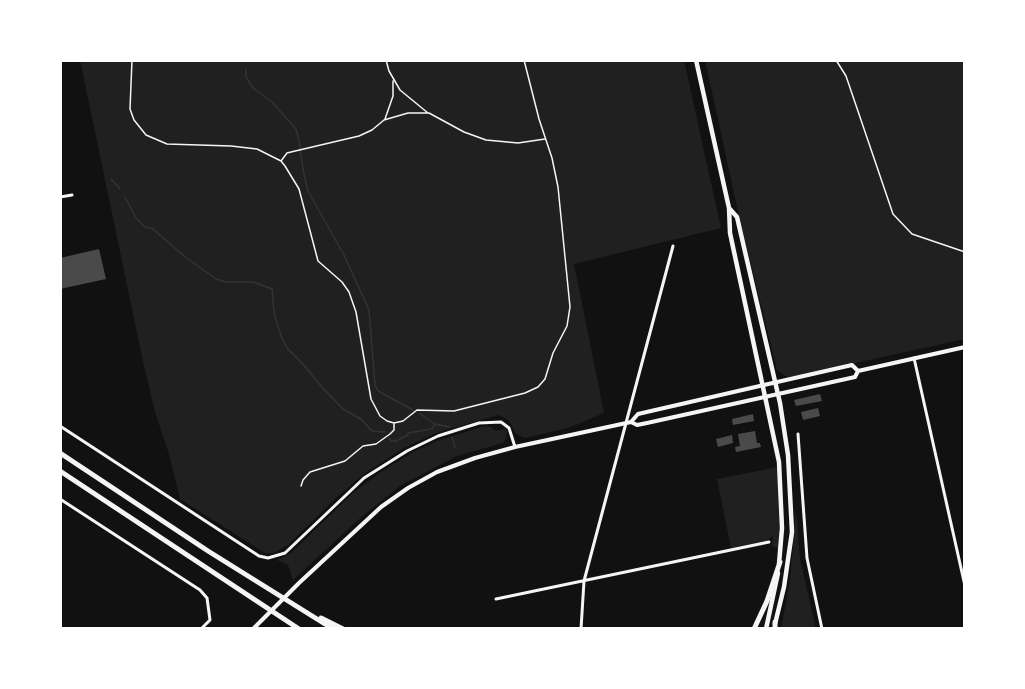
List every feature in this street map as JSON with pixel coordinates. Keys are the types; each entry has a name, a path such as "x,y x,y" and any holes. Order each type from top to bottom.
{"highway":[{"path":"60,453 208,551 333,629"},
{"path":"60,471 299,629"},
{"path":"754,629 767,601 780,562"},
{"path":"304,610 343,629"},
{"path":"774,629 775,622"}],"main road":[{"path":"696,60 729,208 730,233 767,397 780,472 782,528 780,562 766,629"},
{"path":"729,208 737,217 775,382 788,455 792,508 789,558 775,622"},
{"path":"253,629 381,507 408,488 437,472 515,447 628,422 638,414 852,366 858,370 965,347"},
{"path":"628,422 637,425 767,397 855,377 858,370"}],"street":[{"path":"60,197 72,195"},
{"path":"581,629 584,581 673,246"},
{"path":"914,358 965,586"},
{"path":"60,426 252,551 268,558 285,553 364,478 407,451 438,436 478,423 501,422 509,428 515,447"},
{"path":"798,434 807,558 822,629"},
{"path":"60,499 200,590 207,598 210,620 201,629"},
{"path":"496,599 770,542"}],"path":[{"path":"132,60 130,109 138,126 151,139 175,145 251,148 265,152 281,161 290,173 299,189 318,261 342,282 349,292 356,312 370,399 380,416 394,423 403,421 417,410 450,411 533,390 545,379 567,326 570,314 558,188 524,60"},
{"path":"386,60 400,90 429,113 464,132 486,140 518,143 546,138"},
{"path":"836,60 846,76 892,214 912,234 965,252"},
{"path":"384,120 393,96 393,78"},
{"path":"281,161 287,153 359,136 384,120 408,113 429,113"},
{"path":"301,486 303,480 315,469 345,461 363,446 376,444 394,430 394,423"}],"shaded area":[{"path":"80,60 684,60 721,228 574,264 604,413 568,428 525,438 516,434 509,420 498,415 436,433 402,449 364,474 288,545 274,553 265,553 180,499 142,357"},
{"path":"705,60 965,60 965,339 796,376 787,377 777,370 737,207"},
{"path":"484,426 496,431 505,429 506,438 503,443 457,456 400,486 358,520 293,580 288,565 277,560 291,553 353,493 385,469 437,441"},
{"path":"778,467 779,550 772,546 773,536 766,541 731,548 717,479"},
{"path":"796,509 800,558 816,629 781,629 790,580"}],"building":[{"path":"99,249 106,279 60,289 60,258"},
{"path":"820,394 822,401 796,406 794,400"},
{"path":"818,408 820,416 803,420 801,412"},
{"path":"753,414 754,421 733,425 732,419"},
{"path":"755,431 757,443 760,443 761,447 736,452 735,447 740,446 738,434"},
{"path":"732,435 733,443 718,447 716,439"}],"waterway":[{"path":"246,69 246,77 253,88 272,102 296,129 308,191 344,255 369,310 375,385 378,391 413,410"},
{"path":"111,179 120,189"},
{"path":"125,197 136,218 145,227 153,229 184,256 216,279 226,282 253,282 272,289 274,313 287,348 343,409 361,419 372,431 385,432"},
{"path":"420,414 435,424 449,427"},
{"path":"389,438 391,441 396,441 408,433 432,429 435,424"},
{"path":"452,437 455,447"}]}
